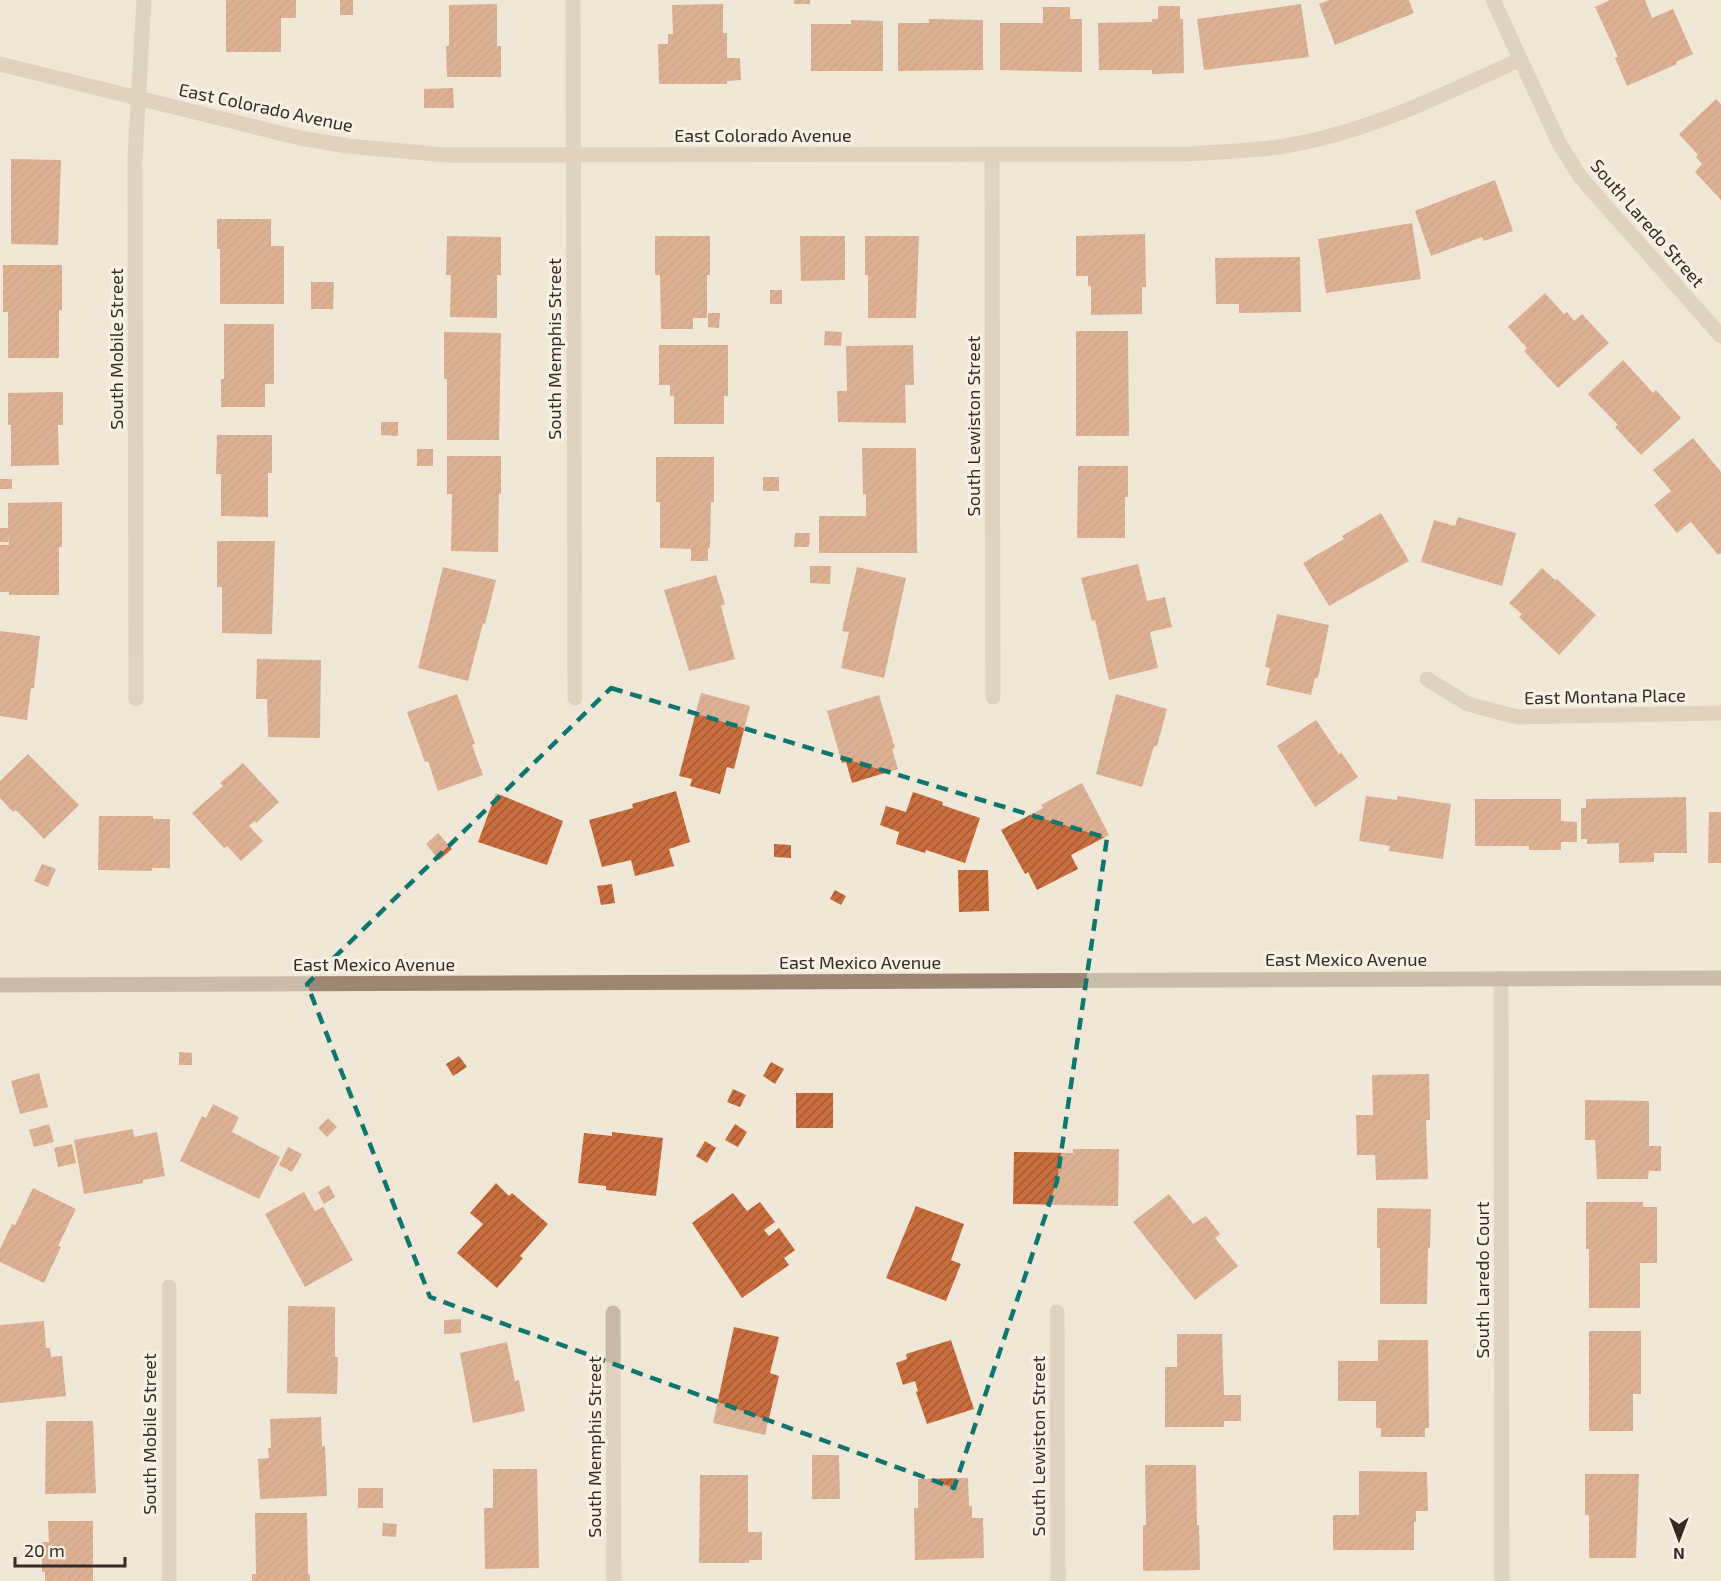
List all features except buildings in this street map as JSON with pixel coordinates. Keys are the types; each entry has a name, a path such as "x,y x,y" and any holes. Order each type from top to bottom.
{"street":[{"name":"South Mobile Street","path":"136,699 135,158 144,0"},
{"name":"South Memphis Street","path":"573,0 575,698"},
{"name":"South Laredo Street","path":"1493,0 1559,143 1581,178 1721,336"},
{"name":"East Colorado Avenue","path":"0,64 300,138 348,146 446,155 1187,154 1279,147 1339,133 1398,114 1519,60"},
{"name":"South Lewiston Street","path":"992,154 993,697"},
{"name":"East Montana Place","path":"1427,679 1468,704 1517,717 1721,713"},
{"name":"South Laredo Court","path":"1501,978 1502,1581"},
{"name":"East Mexico Avenue","path":"0,985 1721,978"},
{"name":"South Mobile Street","path":"168,1287 169,1581"},
{"name":"South Lewiston Street","path":"1058,1312 1058,1581"},
{"name":"South Memphis Street","path":"613,1313 614,1581"}],"highlighted area":[{"path":"611,688 1107,838 1057,1181 954,1488 430,1297 307,984"}]}
